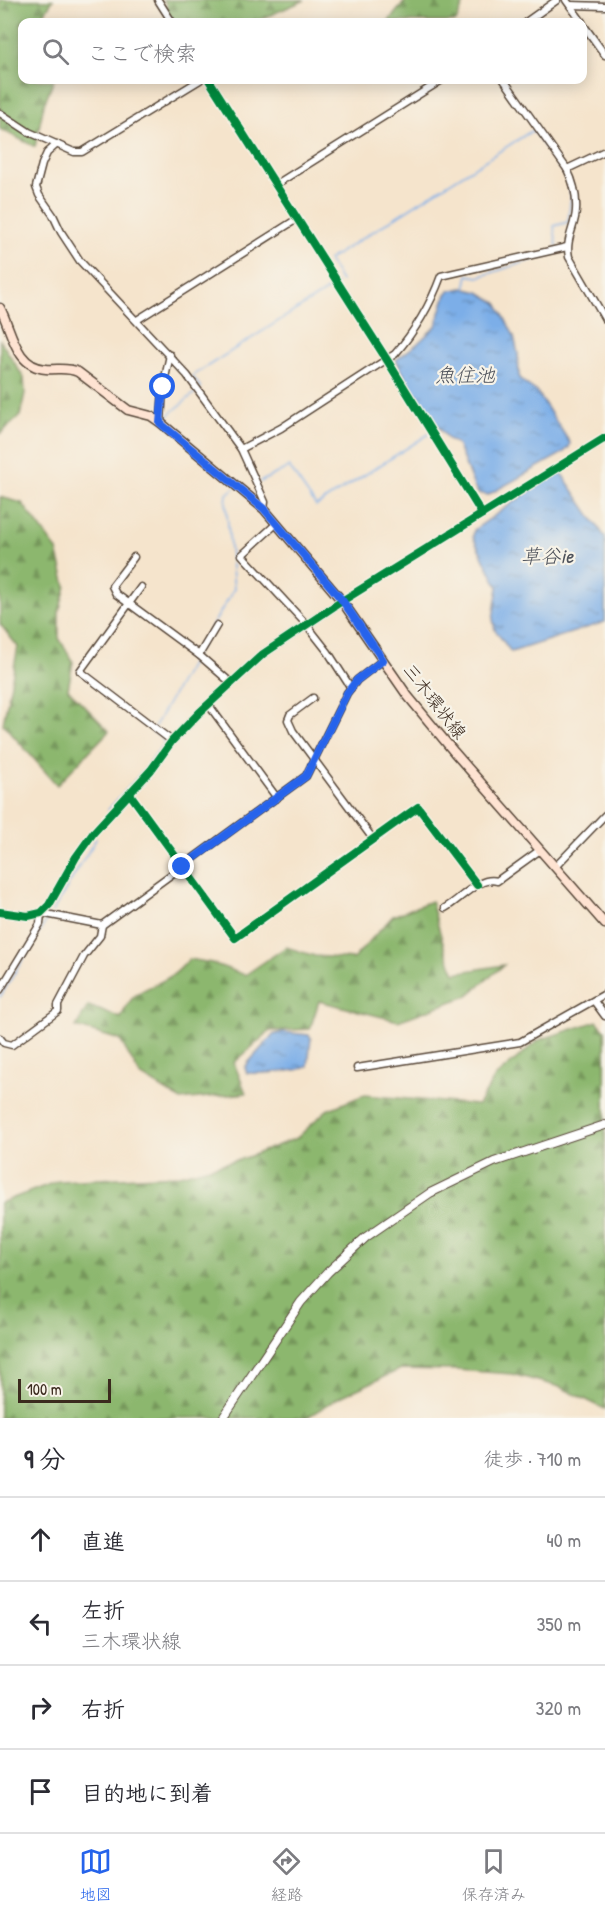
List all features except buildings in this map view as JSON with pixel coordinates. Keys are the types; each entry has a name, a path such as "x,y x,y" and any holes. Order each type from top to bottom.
{"main road":[{"name":"三木環状線","path":"0,308 19,354 31,366 45,369 70,368 128,410 151,416 264,509 342,600 407,694 461,761 605,924"}],"street":[{"path":"158,0 169,18"},
{"path":"532,18 557,0"},
{"path":"568,3 605,6"},
{"path":"568,3 578,18"},
{"path":"587,30 605,55"},
{"path":"0,113 29,132 74,152 82,153 194,84"},
{"path":"212,84 482,514"},
{"path":"275,185 436,84"},
{"path":"507,84 567,169 572,181 576,210 567,247 569,257 605,319"},
{"path":"57,144 47,153 42,164 36,187 39,195 80,261 170,355 241,449 265,502 264,509"},
{"path":"567,169 605,150"},
{"path":"137,320 297,219"},
{"path":"241,449 281,428 387,360 408,339 425,313 441,276 567,247"},
{"path":"160,423 163,387 170,355"},
{"path":"0,990 40,924 41,913 49,905 76,857 94,832 151,770 172,741 230,682 262,654 342,600 605,438"},
{"path":"276,524 242,555 306,624 328,652 351,688"},
{"path":"134,557 112,586 116,594 199,655 230,682"},
{"path":"141,587 80,671 172,741"},
{"path":"199,655 218,626"},
{"path":"0,1038 4,1043 12,1045 58,1011 58,1005 84,956 100,936 102,925 306,776 351,688 357,680 383,660"},
{"path":"312,698 290,715 288,720 293,731 373,839"},
{"path":"208,704 277,798"},
{"path":"130,794 234,938 418,807 477,885"},
{"path":"555,867 605,815"},
{"path":"445,908 477,885 492,880 498,881 540,850"},
{"path":"0,912 28,916 41,913 102,925"},
{"path":"357,1068 520,1042 605,994"},
{"path":"594,1001 605,1016"},
{"path":"223,1418 301,1302 328,1272 366,1238 430,1193 494,1162 605,1125"}],"green space":[{"path":"0,0 53,0 42,18 18,18 18,84 52,84 44,104 35,147 0,129"},
{"path":"163,0 305,0 263,18 166,18 167,4"},
{"path":"406,0 465,0 458,18 391,18"},
{"path":"0,340 24,378 25,393 20,416 0,434"},
{"path":"0,497 22,503 57,550 66,586 59,612 59,638 73,662 68,689 109,731 57,785 3,724 18,647 0,624"},
{"path":"431,901 445,950 455,973 504,965 467,996 398,1021 319,1001 310,1029 270,1031 234,1063 246,1093 181,1100 140,1075 120,1040 76,1027 88,1006 121,1018 136,995 174,974 189,959 212,963 245,975 286,947 315,956 353,959 393,916"},
{"path":"597,1021 605,1030 605,1409 560,1387 512,1374 401,1369 338,1398 306,1418 0,1418 0,1203 58,1181 179,1175 245,1158 297,1138 327,1110 364,1095 478,1105 495,1077 539,1040"}],"water":[{"name":"魚住池","path":"462,288 479,292 497,303 514,336 519,376 537,392 570,443 563,453 488,495 478,493 457,444 448,439 419,402 396,360 436,326 446,294"},
{"name":"草谷ie","path":"559,470 605,537 605,622 511,652 495,630 493,619 498,587 473,537 474,530"},
{"path":"282,1032 309,1035 311,1038 308,1066 288,1071 247,1073 245,1068 248,1063 273,1035"}],"waterway":[{"path":"341,281 328,260 533,130 568,180 571,197 568,222 554,226 557,247"},
{"path":"465,289 468,275 478,277 557,252"},
{"path":"201,388 192,376 337,284"},
{"path":"164,419 197,391"},
{"path":"260,482 289,467 316,506 429,434"},
{"path":"198,650 234,589 226,503 227,494 234,488"},
{"path":"155,726 196,654"},
{"path":"108,810 147,767 164,744 163,739 153,730"},
{"path":"52,912 96,839"},
{"path":"0,997 49,916"}],"cycle path":[{"path":"212,84 482,514"},
{"path":"0,912 28,916 41,913 49,905 76,857 94,832 151,770 172,741 263,654 342,601 605,438"},
{"path":"130,794 235,938 418,807 477,885"}],"route":[{"path":"163,387 160,423 264,509 342,600 383,660 357,680 347,693 306,776 182,867"}]}
